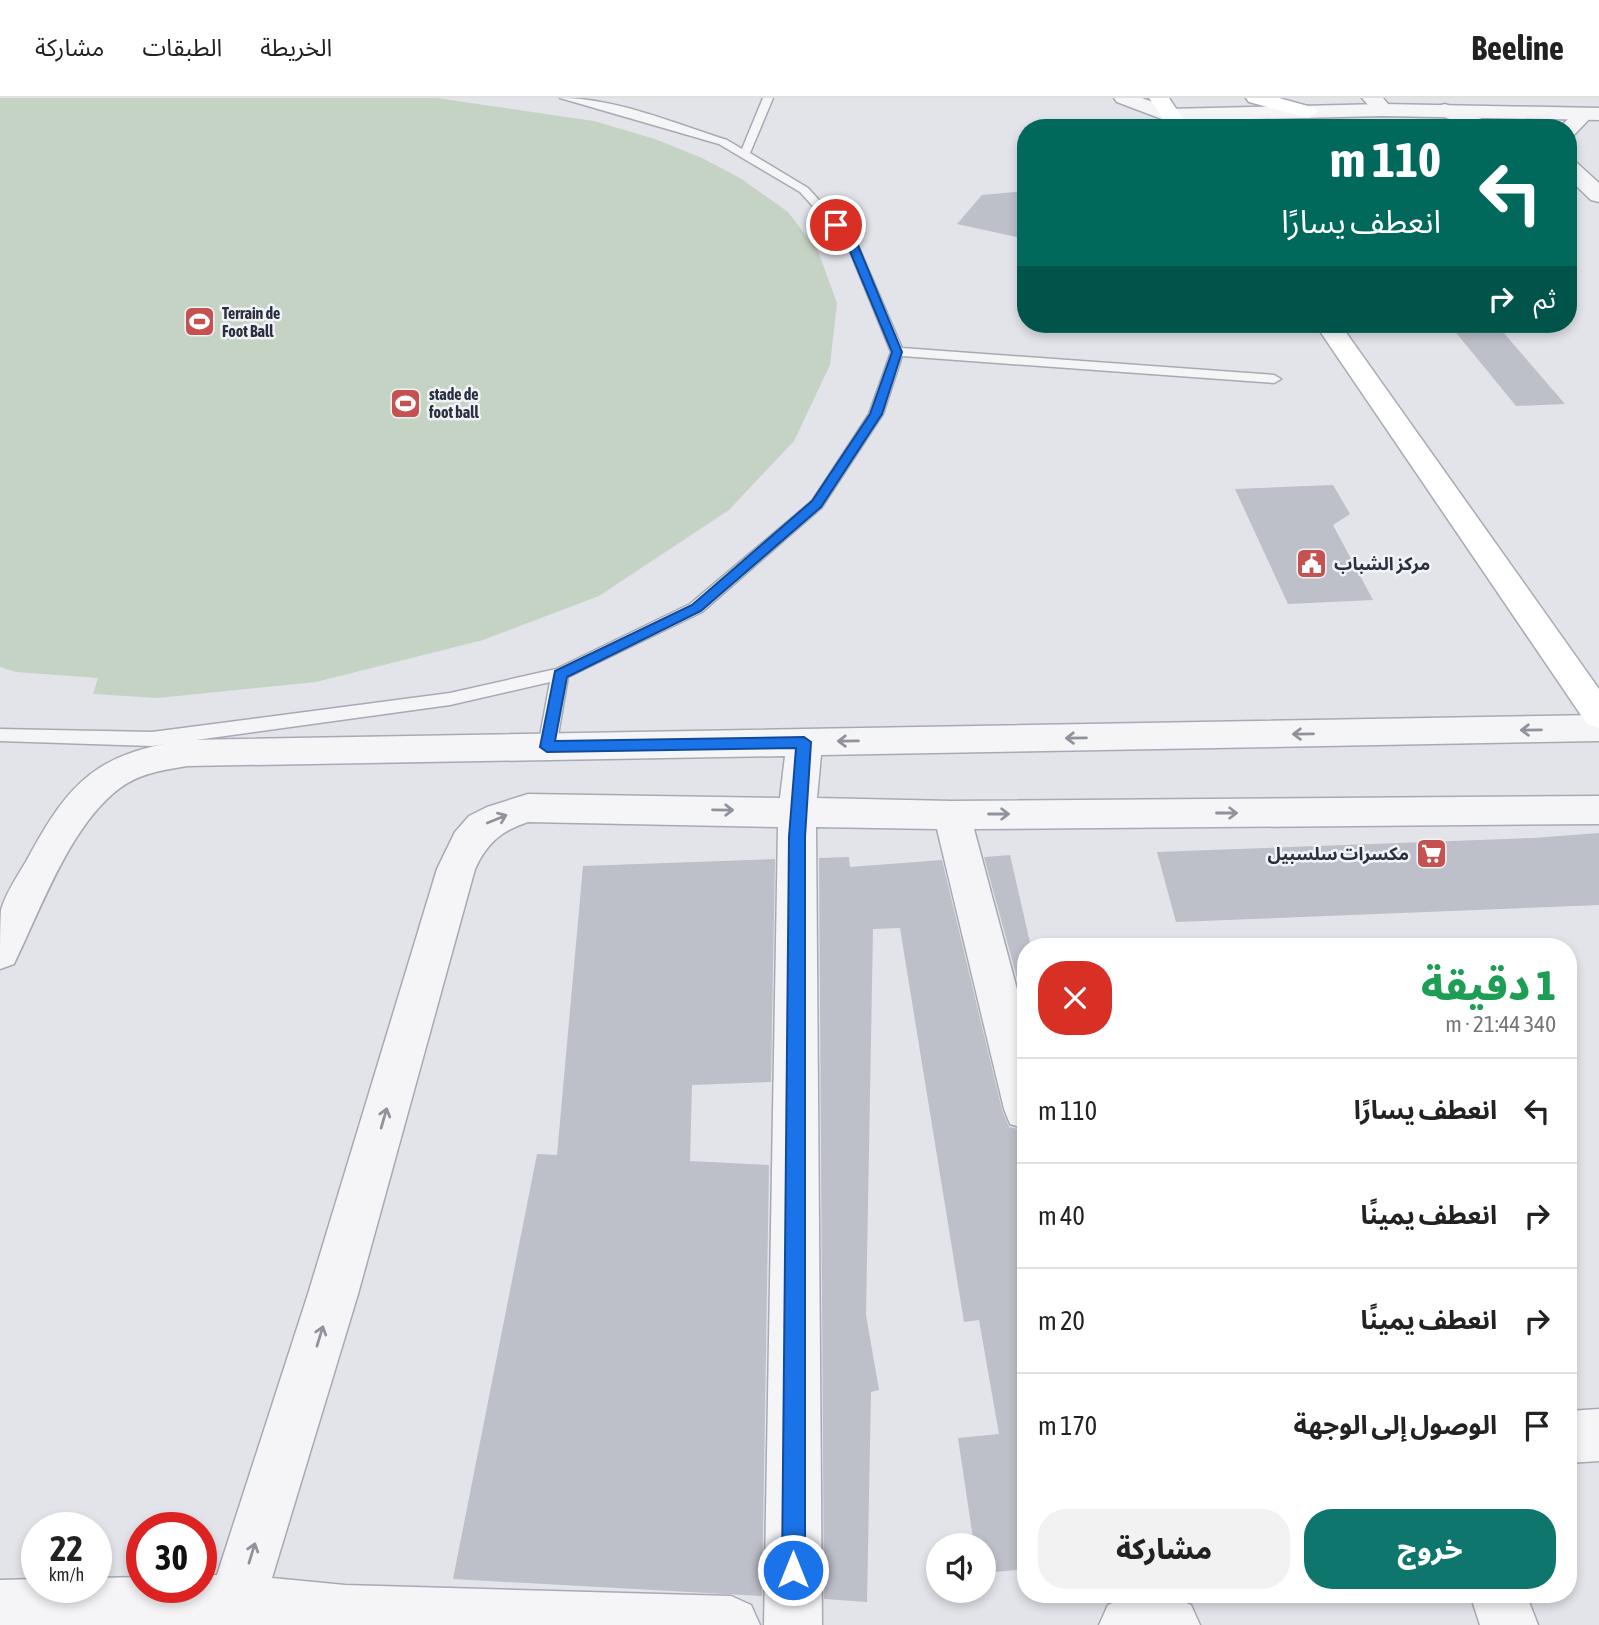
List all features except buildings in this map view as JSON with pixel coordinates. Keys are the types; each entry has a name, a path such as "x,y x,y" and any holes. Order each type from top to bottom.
{"main road":[{"path":"1256,98 1304,112"},
{"path":"1281,119 1304,112"},
{"path":"1333,333 1599,715"}],"street":[{"path":"1124,98 1169,114 1304,112 1378,104 1445,110 1592,114"},
{"path":"1445,110 1466,119"},
{"path":"1577,124 1592,114"},
{"path":"1577,175 1599,195"},
{"path":"0,952 74,813 106,779 149,749 187,753 1599,728"},
{"path":"793,1625 797,811 804,742"},
{"path":"236,1603 333,1294 456,869 470,837 491,820 528,808 952,815 1599,810"},
{"path":"952,815 1017,1073"},
{"path":"1577,1436 1599,1435"},
{"path":"0,1608 236,1603 344,1619 731,1625"},
{"path":"1128,1625 1171,1625 1165,1603"},
{"path":"1501,1603 1510,1625"}],"lane":[{"path":"0,735 149,749 450,699 560,674 696,608 817,504 876,414 897,352 852,243 804,190 745,153 677,125 565,98"},
{"path":"745,153 768,98"},
{"path":"897,352 1274,379"},
{"path":"547,747 560,674"}],"green space":[{"name":"stade de foot ball","path":"0,98 437,98 594,121 655,139 702,158 740,178 788,212 818,251 837,303 830,365 794,441 729,510 599,596 483,640 316,682 158,698 93,694 98,678 16,672 0,667"}],"place":[{"name":"Terrain de Foot Ball","path":"199,322"},
{"name":"stade de foot ball","path":"406,403"},
{"name":"مركز الشباب","path":"1311,563"},
{"name":"مكسرات سلسبيل","path":"1432,853"}],"route":[{"path":"793,1570 797,811 804,742 547,747 560,674 696,608 817,504 876,414 897,352 852,243 836,225"}]}
